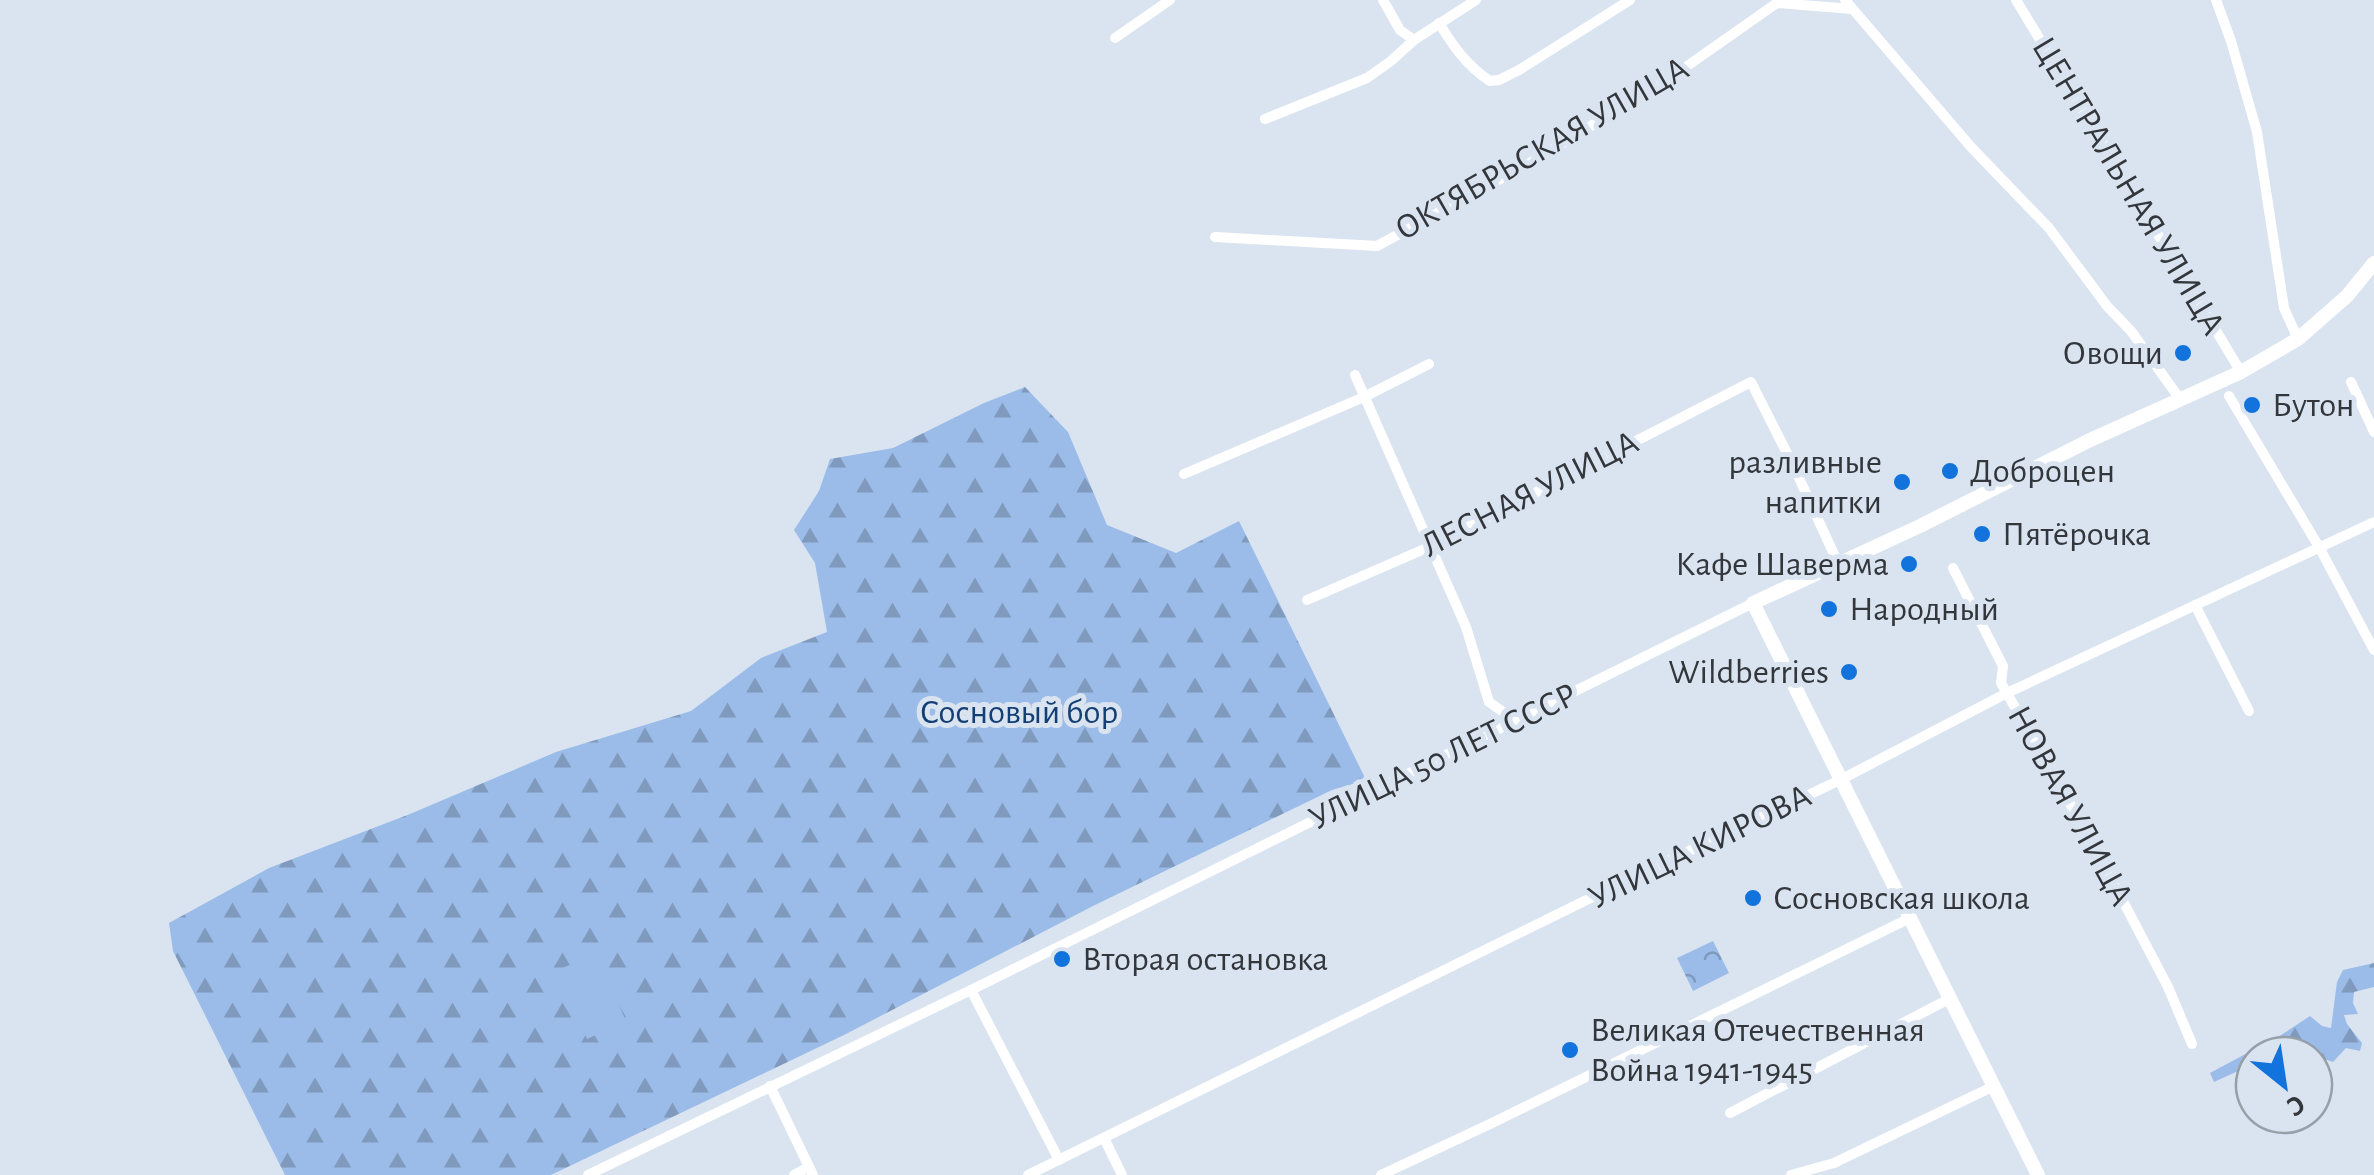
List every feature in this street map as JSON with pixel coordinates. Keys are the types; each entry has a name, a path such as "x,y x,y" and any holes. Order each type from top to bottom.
{"main road":[{"name":"УЛИЦА 50 ЛЕТ СССР","path":"1753,603 2240,372 2298,340 2347,296 2374,263"},
{"path":"1753,603 2038,1175"}],"street":[{"path":"1115,38 1170,0"},
{"path":"1384,0 1400,30 1414,40"},
{"path":"1266,119 1367,78 1414,40 1476,0"},
{"path":"1439,23 1463,59 1490,81 1520,70 1630,0"},
{"name":"ЦЕНТРАЛЬНАЯ УЛИЦА","path":"2016,0 2240,372"},
{"path":"2216,0 2232,41 2257,132 2284,308 2298,340"},
{"name":"ОКТЯБРЬСКАЯ УЛИЦА","path":"1216,237 1376,246 1530,164 1673,76 1777,3 1848,4"},
{"path":"1848,4 1971,147 2048,228 2180,398"},
{"path":"1184,474 1364,397 1430,364"},
{"path":"1355,374 1466,627 1489,702 1516,721"},
{"name":"ЛЕСНАЯ УЛИЦА","path":"1307,600 1430,546 1751,382 1838,562"},
{"path":"2351,382 2374,432"},
{"path":"2229,396 2374,650"},
{"name":"УЛИЦА КИРОВА","path":"1028,1175 1619,884 1840,780 2008,693 2374,522"},
{"name":"НОВАЯ УЛИЦА","path":"1953,568 2003,666 2001,683 2143,938 2192,1044"},
{"name":"УЛИЦА 50 ЛЕТ СССР","path":"588,1175 1753,603"},
{"path":"2195,606 2249,711"},
{"path":"1381,1175 1910,918"},
{"path":"971,990 1059,1160"},
{"path":"1730,1113 1949,999"},
{"path":"770,1086 811,1171 794,1175"},
{"path":"1791,1175 1834,1164 1994,1086"},
{"path":"1104,1138 1122,1175"}],"green space":[{"name":"Сосновый бор","path":"1025,387 1068,432 1107,525 1176,553 1239,521 1366,780 1332,790 1093,906 844,1035 551,1175 285,1175 173,951 169,923 269,868 556,752 691,711 761,658 827,632 815,563 794,530 819,491 830,459 893,448"},
{"path":"1713,941 1729,973 1693,991 1677,958"},
{"path":"597,953 626,1021 587,1039 558,970"},
{"path":"2374,963 2374,987 2354,992 2358,1014 2344,1015 2362,1043 2360,1051 2346,1048 2334,1061 2334,1035 2281,1035 2310,1016 2331,1028 2337,982 2343,970"},
{"path":"2234,1060 2234,1073 2214,1082 2210,1073"}],"place":[{"name":"Овощи","path":"2183,353"},
{"name":"Бутон","path":"2252,405"},
{"name":"Доброцен","path":"1950,471"},
{"name":"разливные напитки","path":"1902,482"},
{"name":"Пятёрочка","path":"1982,534"},
{"name":"Кафе Шаверма","path":"1909,564"},
{"name":"Народный","path":"1829,609"},
{"name":"Wildberries","path":"1849,672"},
{"name":"Сосновская школа","path":"1753,898"},
{"name":"Вторая остановка","path":"1062,959"},
{"name":"Великая Отечественная Война 1941-1945","path":"1570,1050"}]}
